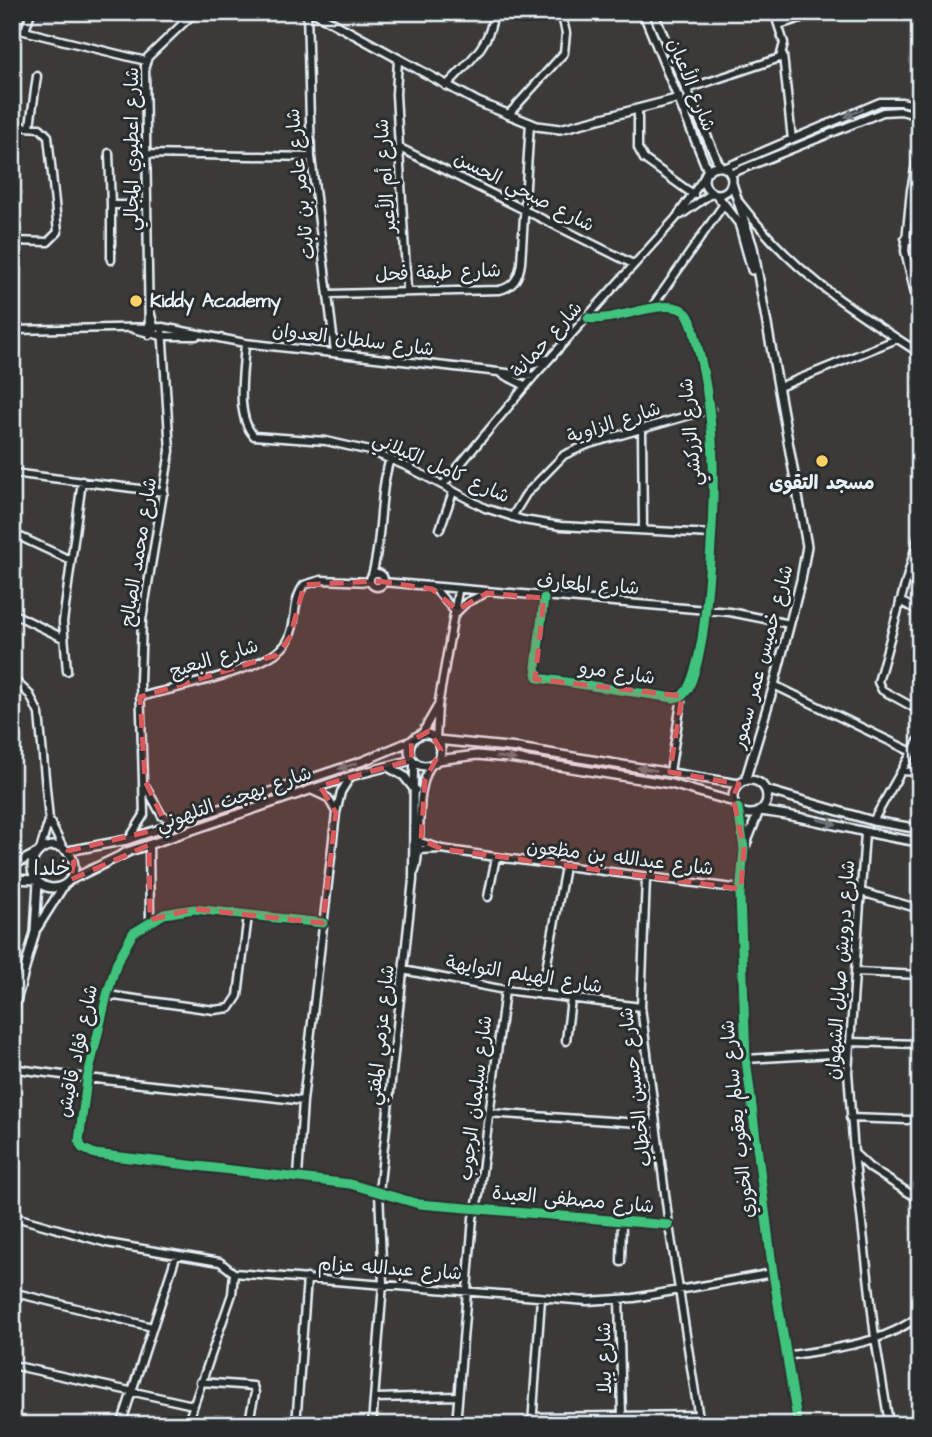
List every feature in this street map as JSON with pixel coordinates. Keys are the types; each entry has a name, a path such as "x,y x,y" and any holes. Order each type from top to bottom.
{"street":[{"path":"25,31 31,12"},
{"name":"شارع اعطيوي المجالي","path":"155,335 148,305 146,61 195,12"},
{"name":"شارع عامر بن ثابت","path":"307,12 311,157 330,294 335,352"},
{"path":"313,12 329,15 398,60 446,86 530,123 560,129 680,98"},
{"path":"446,86 486,40 491,30 493,12"},
{"path":"508,115 564,52 566,33 561,12"},
{"name":"شارع الأعيان","path":"643,12 680,98 706,173 706,187 714,193"},
{"name":"شارع الأعيان","path":"653,12 726,173"},
{"path":"774,12 785,43 783,54 792,140"},
{"path":"779,25 820,12"},
{"path":"12,28 146,61"},
{"path":"687,89 774,60 783,54"},
{"name":"شارع أم الأعبر","path":"398,60 407,290"},
{"path":"30,126 37,76"},
{"path":"726,173 792,140 880,102 920,106"},
{"path":"638,109 638,148 643,159 694,195"},
{"path":"706,173 726,173 883,112 901,111 920,116"},
{"path":"525,211 530,123"},
{"path":"12,126 30,126 44,130 48,136 58,232 48,242 12,241"},
{"path":"740,203 766,237 821,289 897,339 919,348 920,315 906,266 905,238 920,144"},
{"name":"شارع صبحي الحسن","path":"400,148 633,264"},
{"path":"110,153 111,260"},
{"path":"147,153 311,157"},
{"name":"شارع حمانة","path":"443,485 551,356 676,218 694,195 706,173"},
{"path":"714,193 728,190 726,173"},
{"name":"شارع خميس عمر سمور","path":"726,173 740,203 752,247 806,530 806,561 774,685 742,782"},
{"name":"شارع خميس عمر سمور","path":"714,193 739,223 760,294"},
{"name":"شارع حمانة","path":"676,218 714,193"},
{"path":"652,307 724,204"},
{"path":"111,205 147,205"},
{"name":"شارع طبقة فحل","path":"330,294 486,290 511,286 520,272 525,211"},
{"path":"752,247 766,237"},
{"path":"905,238 920,244"},
{"name":"شارع الزركشي","path":"588,318 613,319 652,307 678,309 688,316 711,410 715,462 705,610"},
{"name":"شارع سلطان العدوان","path":"12,330 154,327 245,343 534,376"},
{"name":"شارع محمد الصالح","path":"127,840 142,821 145,781 141,697 145,593 164,492 170,443 154,327"},
{"name":"شارع سلطان العدوان","path":"133,329 155,335 200,335"},
{"path":"779,387 897,339"},
{"name":"شارع كامل الكيلاني","path":"245,343 243,406 248,428 254,436 326,441 390,459 453,492 512,517 561,526 712,534"},
{"path":"512,373 534,366 551,356"},
{"name":"شارع سلطان العدوان","path":"502,374 526,386"},
{"name":"شارع الزاوية","path":"512,517 526,494 564,455 589,444 711,410"},
{"path":"642,430 643,529"},
{"path":"371,579 377,556 382,498 390,459"},
{"path":"12,472 164,492"},
{"path":"67,671 63,638 70,560 82,481"},
{"path":"440,530 453,492"},
{"path":"920,531 911,556 879,687 920,711"},
{"path":"12,533 70,560"},
{"path":"377,556 383,579"},
{"path":"911,556 920,561"},
{"path":"371,579 378,573 383,579"},
{"path":"371,579 378,586 383,579"},
{"name":"شارع البعيج","path":"141,697 241,669 276,655 290,637 296,598 304,584 321,580 371,579"},
{"name":"شارع المعارف","path":"383,579 432,589 705,610 790,624"},
{"path":"432,589 445,597 456,612"},
{"path":"435,762 441,750 437,739 438,706 458,591"},
{"path":"456,612 467,602 487,593"},
{"name":"شارع مرو","path":"544,598 536,667 538,678 664,697 682,696"},
{"path":"900,601 920,612"},
{"path":"670,772 682,696 691,683 705,610"},
{"path":"12,613 63,638"},
{"path":"12,678 30,695 39,714 49,820 74,862 67,883 34,932"},
{"path":"774,685 912,752"},
{"path":"438,706 421,734 411,741 409,751 413,761 422,766 477,755 509,758 671,784 736,805 746,813 760,811 798,815 865,833 920,842"},
{"path":"421,734 437,739 518,748 670,772 742,782 757,781 766,790 873,821 920,829"},
{"path":"873,821 920,738"},
{"name":"شارع بهجت التلهوني","path":"65,849 89,850 185,822 411,741"},
{"name":"شارع بهجت التلهوني","path":"67,883 110,859 149,845 351,776 413,761"},
{"name":"شارع عزمي المفتي","path":"413,761 418,840"},
{"name":"شارع عزمي المفتي","path":"372,1425 383,1284 379,1192 423,790 435,762"},
{"path":"388,767 404,776 415,790"},
{"path":"901,771 920,772"},
{"path":"298,1177 303,1101 336,813 341,792 351,776"},
{"name":"شارع محمد الصالح","path":"145,781 162,816 185,822"},
{"path":"736,805 734,793 742,782"},
{"path":"311,789 328,798 336,813"},
{"path":"760,811 767,802 766,790"},
{"name":"شارع سالم يعقوب الخوري","path":"736,805 744,849 741,889 746,1059 773,1273 798,1425"},
{"name":"شارع سالم يعقوب الخوري","path":"744,849 760,811"},
{"path":"12,1016 34,932 38,881 32,867 49,820"},
{"name":"شارع درويش صايل الشهوان","path":"865,833 857,972 849,1053 850,1118 875,1338 888,1418"},
{"name":"شارع عبدالله بن مظعون","path":"418,840 442,849"},
{"path":"149,845 150,920"},
{"path":"12,866 51,846 65,849"},
{"name":"شارع عبدالله بن مظعون","path":"417,850 442,849 741,889"},
{"path":"488,897 496,857"},
{"path":"541,995 565,867"},
{"name":"شارع حسين الخطاب","path":"646,878 641,1006 669,1225 700,1425"},
{"path":"12,879 38,881 51,888 67,883"},
{"path":"861,892 920,909"},
{"name":"شارع فؤاد قاقيش","path":"323,923 194,909 173,912 150,920 126,941 107,995 87,1080 79,1141 89,1152 350,1184 411,1203 474,1209"},
{"path":"107,995 214,1010 230,1009 238,996 248,915"},
{"name":"شارع الهيلم التوايهة","path":"403,970 505,990 641,1006"},
{"path":"857,972 920,975"},
{"name":"شارع سليمان الرجوب","path":"456,1425 474,1209 479,1195 505,990"},
{"path":"566,1041 571,999"},
{"path":"850,1041 920,1044"},
{"path":"746,1059 849,1053"},
{"path":"12,1068 87,1080 129,1081 303,1101"},
{"path":"489,1113 655,1124"},
{"path":"850,1118 908,1121"},
{"path":"854,1153 870,1168 920,1200"},
{"name":"شارع مصطفى العيدة","path":"474,1209 669,1225"},
{"name":"شارع عبدالله عزام","path":"12,1216 88,1239 220,1262 234,1273 541,1298 619,1299 773,1273"},
{"path":"621,1262 622,1222"},
{"path":"121,1425 176,1256"},
{"path":"187,1425 232,1294 234,1273"},
{"path":"296,1425 307,1278"},
{"path":"12,1292 152,1327"},
{"path":"541,1298 532,1421 622,1415 698,1415"},
{"name":"شارع يبلا","path":"619,1299 622,1415"},
{"path":"787,1356 875,1338 897,1330 920,1315"},
{"path":"12,1365 192,1405"},
{"path":"200,1382 253,1386 255,1393 248,1425"},
{"path":"376,1398 458,1396"}],"highlighted area":[{"path":"378,581 432,589 457,610 487,593 544,598 535,679 682,696 670,772 739,784 733,797 744,849 741,889 442,849 421,840 425,780 441,750 429,731 411,741 412,760 320,786 336,813 323,923 194,909 150,920 149,845 70,880 74,862 68,851 167,827 145,781 140,697 277,655 290,637 304,585"}],"cycle path":[{"path":"544,598 536,667 538,678 674,698 682,696 688,689 697,665 704,624 713,495 709,407 694,329 686,313 678,308 654,308 599,319 588,318"},
{"path":"738,808 744,849 740,895 746,1059 773,1273 798,1425"},
{"path":"323,923 194,909 164,914 133,933 117,962 107,995 87,1080 79,1141 82,1148 95,1154 350,1184 419,1204 669,1225"}],"place":[{"name":"Kiddy Academy","path":"136,301"},
{"name":"مسجد التقوى","path":"822,461"}],"district":[{"name":"خلدا","path":"52,868"}]}
